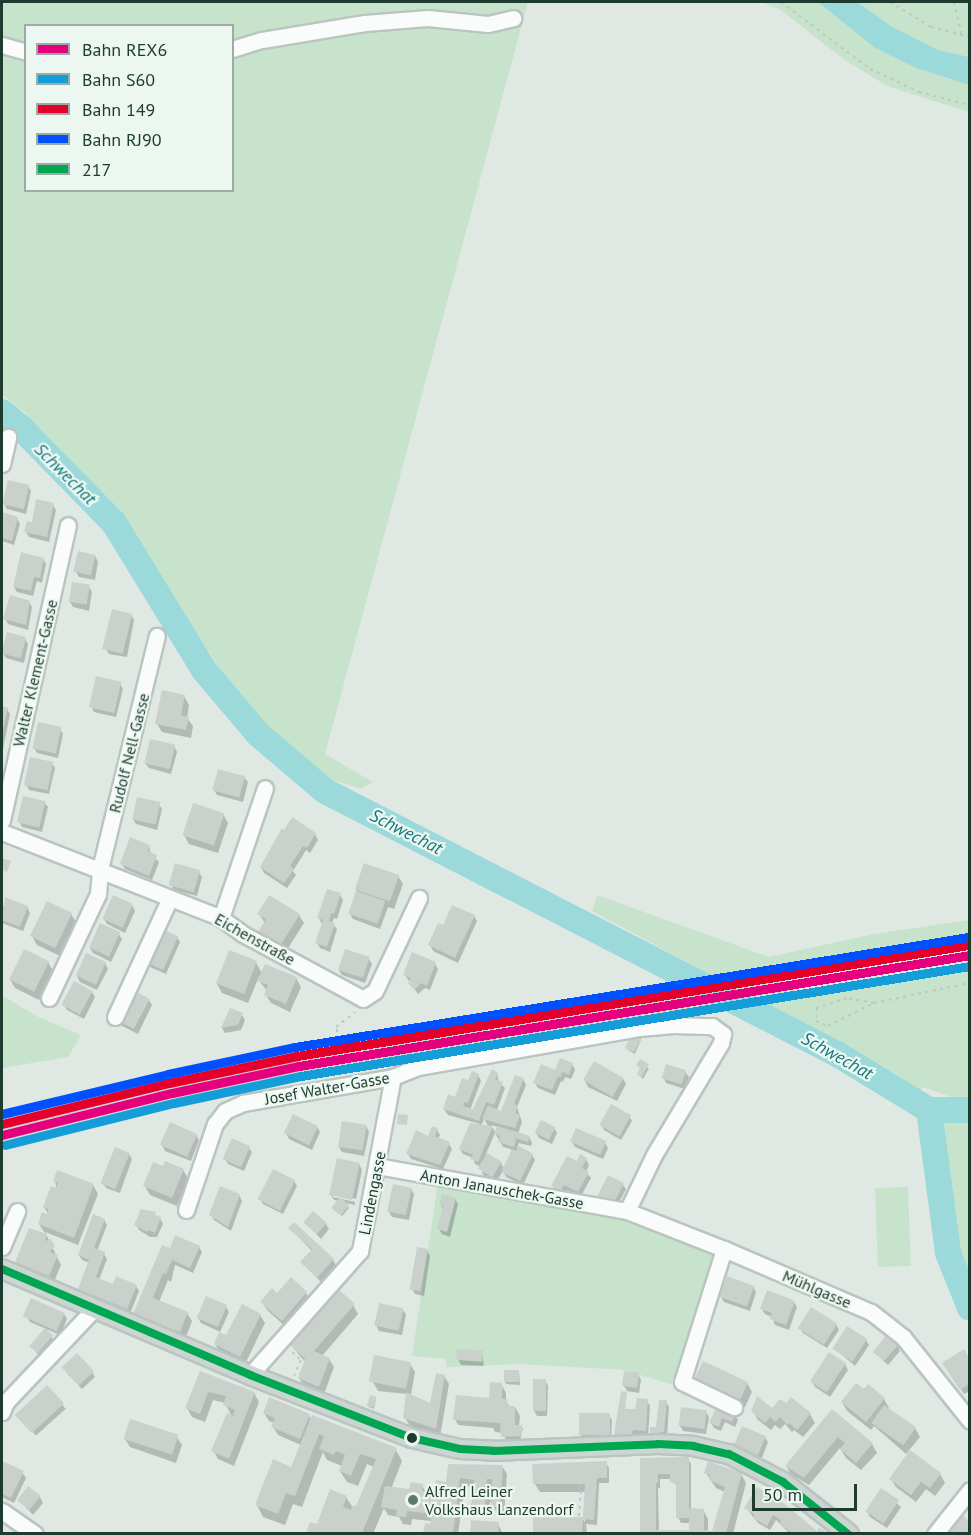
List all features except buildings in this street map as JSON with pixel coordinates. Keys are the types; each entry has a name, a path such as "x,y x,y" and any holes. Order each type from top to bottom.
{"main road":[{"path":"2,1269 93,1310 250,1375 412,1438 460,1449 494,1451 658,1444 693,1446 729,1454 783,1482 849,1533"}],"street":[{"path":"234,48 262,40 365,23 428,18 488,24 513,18"},
{"path":"2,45 24,51"},
{"path":"2,464 8,437"},
{"name":"Walter Klement-Gasse","path":"2,820 68,525"},
{"name":"Rudolf Nell-Gasse","path":"49,999 98,894 100,869 157,636"},
{"path":"221,918 265,788"},
{"name":"Eichenstraße","path":"2,832 100,869 169,900 221,918 243,934 363,999"},
{"path":"363,999 375,991 419,898"},
{"path":"115,1017 169,900"},
{"name":"Josef Walter-Gasse","path":"186,1210 215,1124 225,1111 243,1103 393,1077 418,1067 639,1028 674,1025 712,1026 723,1034 721,1043 654,1155 627,1211"},
{"name":"Lindengasse","path":"250,1375 360,1251 393,1077"},
{"name":"Anton Janauschek-Gasse","path":"377,1166 627,1211"},
{"path":"2,1247 17,1211"},
{"name":"Mühlgasse","path":"627,1211 871,1312 903,1337 969,1421"},
{"path":"724,1250 682,1382 734,1407"},
{"path":"3,1404 93,1310"},
{"path":"935,1533 969,1490"},
{"path":"2,1511 35,1533"}],"path":[{"path":"782,2 870,69 919,92 969,105"},
{"path":"890,2 931,27 969,37"},
{"path":"954,2 962,37"},
{"path":"874,1004 847,998 818,1008 816,1021 828,1026 874,1004 969,983"},
{"path":"339,1039 336,1027 355,1013 363,999"},
{"path":"280,1341 301,1360 288,1390"},
{"path":"579,1516 580,1484"}],"shaded area":[{"path":"679,982 711,1004 672,1017 606,1023 336,1067 199,1096 2,1145 2,1116 166,1074 308,1045 332,1044 643,990 646,985"}],"green space":[{"path":"2,2 528,2 325,754 373,782 361,789 308,772 258,724 115,514 24,412 2,394"},
{"path":"762,2 818,2 875,48 916,68 969,85 969,112 887,86 843,59 781,10"},
{"path":"857,2 969,2 969,57 938,50 891,26"},
{"path":"597,895 769,957 874,934 969,920 969,937 792,967 787,964 770,967 767,970 798,993 815,989 826,992 875,979 969,964 969,1098 954,1098 923,1087 917,1094 909,1090 903,1078 592,911"},
{"path":"2,995 34,1015 81,1035 68,1057 2,1068"},
{"path":"970,1116 969,1300 951,1252 935,1117"},
{"path":"438,1183 640,1221 717,1251 677,1386 624,1370 521,1364 446,1367 446,1359 412,1356"},
{"path":"908,1187 911,1266 878,1267 875,1188"}],"water":[{"path":"818,2 857,2 891,26 938,50 969,57 969,85 916,68 875,48"}],"waterway":[{"name":"Schwechat","path":"2,412 22,429 114,523 204,670 258,734 325,791 837,1054 929,1110 970,1110"},
{"name":"Schwechat","path":"929,1110 948,1253 970,1308"}],"rail line":[{"name":"RJ90","path":"2,1114 168,1074 295,1047 968,937"},
{"name":"149","path":"2,1124 169,1083 297,1056 968,945"},
{"name":"REX6","path":"2,1135 172,1093 299,1066 970,955"},
{"name":"S60","path":"5,1145 174,1103 301,1076 970,966"}],"transit line":[{"name":"217","path":"2,1269 250,1375 412,1438 460,1449 494,1451 658,1444 693,1446 729,1454 783,1482 848,1534"}],"place":[{"name":"Alfred Leiner Volkshaus Lanzendorf","path":"413,1500"}]}
